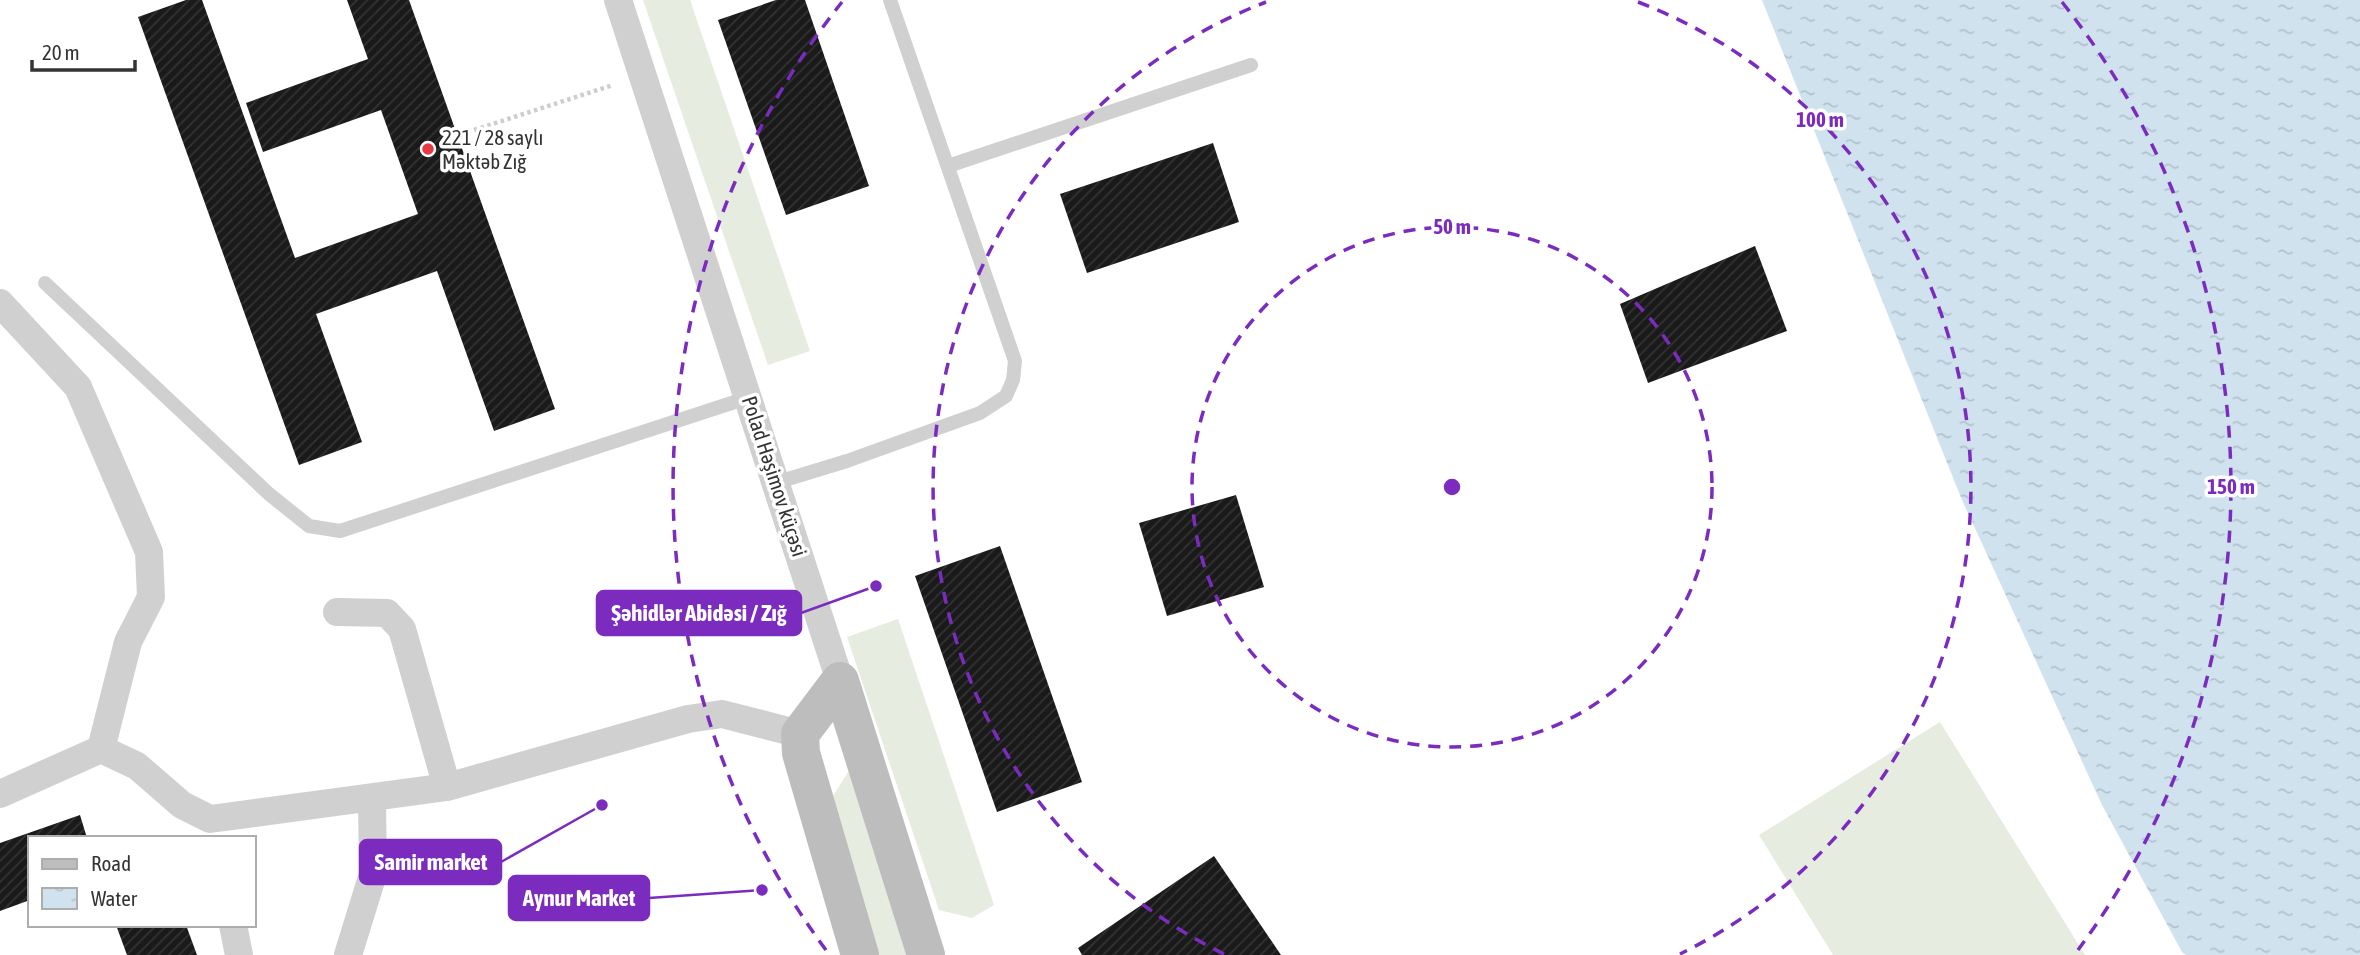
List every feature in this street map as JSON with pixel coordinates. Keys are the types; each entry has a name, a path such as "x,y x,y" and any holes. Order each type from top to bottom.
{"street":[{"name":"Polad Həşimov küçəsi","path":"618,0 778,482 926,955"},
{"path":"0,303 78,387 149,552 151,597 128,642 101,749"},
{"path":"337,612 387,613 402,629 447,787"},
{"path":"840,681 800,734 801,753 860,955"},
{"path":"0,794 101,749 137,766 212,829 447,787 710,715 722,714 761,722 800,734"},
{"path":"348,955 373,874 372,799"},
{"path":"233,927 239,955"}],"lane":[{"path":"778,482 848,461 980,413 1006,396 1013,380 1015,361 890,0"},
{"path":"948,166 1251,65"},
{"path":"45,283 269,494 309,526 341,531 750,397"}],"path":[{"path":"474,130 643,75"}],"shaded area":[{"path":"643,0 690,0 810,351 768,365"},
{"path":"898,619 994,905 972,918 939,910 847,637"},
{"path":"1940,722 2085,955 1833,955 1759,835"},
{"path":"850,769 906,955 876,955 828,804"}],"water":[{"path":"1762,0 2360,0 2360,955 2186,955 2182,952 2102,805 1962,500"}],"building":[{"path":"186,0 202,0 295,258 418,214 381,110 263,152 246,103 368,59 347,0 409,0 555,409 494,431 437,271 316,314 362,442 299,465 138,17"},
{"path":"776,0 805,0 869,186 786,215 718,20"},
{"path":"1213,143 1239,222 1087,273 1060,194"},
{"path":"1755,246 1787,331 1648,383 1620,304"},
{"path":"1236,495 1264,587 1167,616 1139,523"},
{"path":"1000,546 1082,782 997,812 915,576"},
{"path":"80,815 86,836 28,836 28,901 0,911 0,843"},
{"path":"1214,856 1281,955 1082,955 1078,948"},
{"path":"117,927 187,927 197,955 127,955"}],"place":[{"name":"221 / 28 saylı Məktəb Zığ","path":"428,149"},
{"name":"Şəhidlər Abidəsi / Zığ","path":"876,586"},
{"name":"Samir market","path":"602,805"},
{"name":"Aynur Market","path":"762,890"}]}
